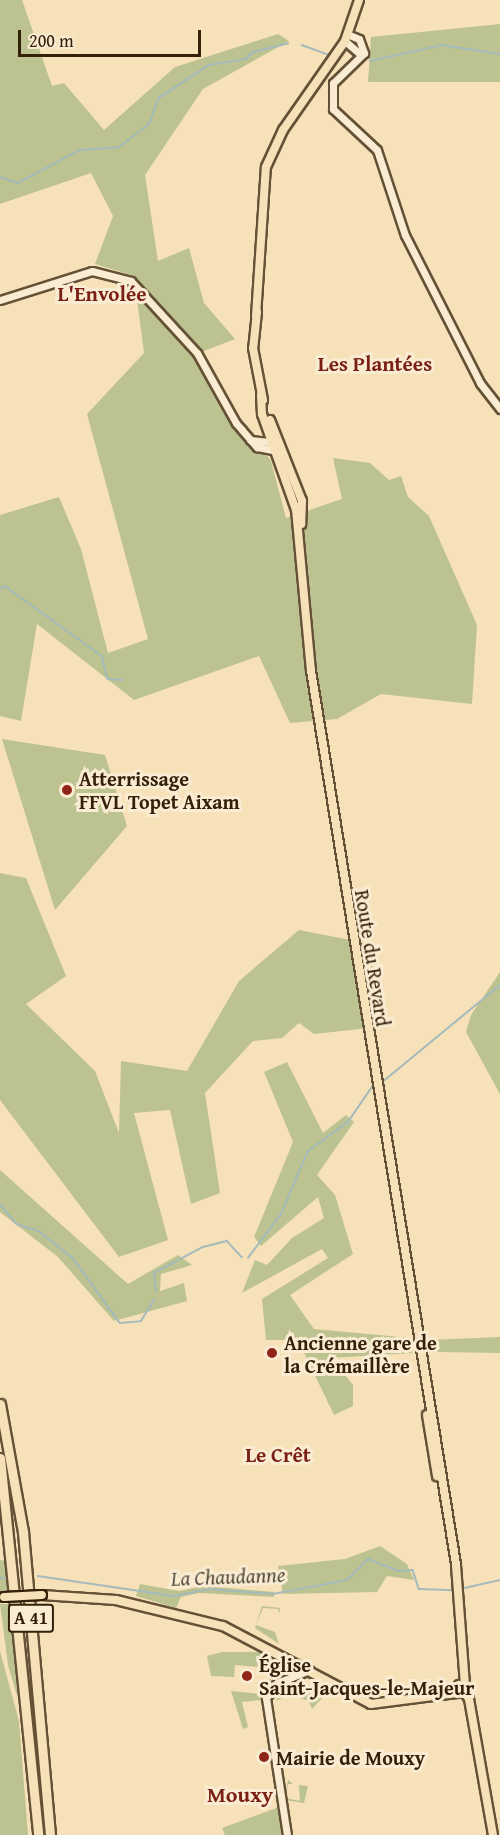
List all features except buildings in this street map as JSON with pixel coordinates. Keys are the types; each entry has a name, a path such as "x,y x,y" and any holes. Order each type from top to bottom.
{"highway":[{"name":"A 41","path":"0,1404 23,1532 50,1835"},
{"name":"A 41","path":"0,1458 38,1835"}],"main road":[{"name":"Route du Revard","path":"348,39 358,0"},
{"name":"Route du Revard","path":"363,0 348,39 271,153 259,222 263,254 254,348 261,395 299,534 310,662 426,1387 430,1446 447,1511 458,1583 464,1660 461,1687 476,1731 493,1835"},
{"path":"2,1598 42,1594 116,1600 202,1621 250,1637 371,1704 449,1694 461,1687"}],"street":[{"path":"348,39 357,48 362,60"},
{"path":"348,39 363,48 362,60 333,83 333,109 377,150 405,234 480,383 500,409"},
{"path":"0,300 84,273 109,272 131,281 197,353 250,440 275,444"},
{"path":"287,1835 266,1698 278,1683 309,1670"}],"green space":[{"path":"0,0 22,0 52,86 64,83 104,130 175,67 278,34 289,41 203,89 145,175 158,261 189,248 204,303 235,339 204,351 204,367 271,461 286,518 342,499 333,458 370,463 389,480 401,476 408,497 429,516 477,625 472,704 381,694 337,719 290,723 259,656 134,700 37,624 21,721 0,716 0,515 59,497 81,549 108,653 148,639 87,414 144,353 134,276 95,264 113,216 91,173 0,204"},
{"path":"500,24 500,82 368,82 371,37"},
{"name":"Atterrissage FFVL Topet Aixam","path":"2,739 105,755 127,826 55,910"},
{"path":"0,873 26,878 66,976 26,1004 95,1071 119,1133 121,1061 187,1071 239,981 299,930 371,944 378,1027 314,1034 299,1023 282,1038 253,1041 205,1093 220,1193 191,1204 170,1110 134,1113 168,1240 119,1257 0,1100"},
{"path":"500,972 500,1094 466,1032 471,1015"},
{"path":"287,1062 323,1133 346,1115 354,1122 317,1175 335,1195 353,1254 290,1295 314,1329 411,1338 412,1353 331,1358 353,1385 353,1406 334,1415 298,1340 266,1340 262,1299 328,1258 322,1249 242,1293 255,1260 267,1265 292,1238 324,1218 318,1197 261,1246 254,1237 293,1142 264,1072"},
{"path":"0,1170 128,1284 178,1255 192,1265 161,1274 160,1291 184,1283 187,1301 114,1321 58,1257 0,1212"},
{"path":"500,1337 500,1353 438,1352 429,1340"},
{"path":"380,1546 407,1564 414,1580 387,1576 377,1592 283,1594 278,1566 345,1559"},
{"path":"0,1560 7,1561 8,1591 0,1591"},
{"path":"140,1584 179,1591 203,1586 274,1592 274,1597 199,1593 181,1597 176,1608 136,1596"},
{"path":"0,1604 12,1604 18,1699 8,1665"},
{"path":"262,1606 280,1608 279,1614 278,1609 263,1608 256,1625 275,1632 279,1644 255,1628"},
{"path":"0,1651 19,1721 28,1835 0,1835"},
{"path":"222,1652 261,1652 275,1661 278,1674 269,1685 270,1674 259,1667 235,1665 234,1677 211,1676 207,1656"},
{"path":"294,1684 322,1686 323,1697 312,1709 309,1701 291,1695 275,1701"},
{"path":"231,1691 262,1694 261,1700 242,1702 248,1727 243,1729"},
{"path":"288,1780 293,1784 288,1784 286,1798 300,1801 299,1785 308,1786 304,1803 284,1800"},
{"path":"279,1807 290,1835 225,1835 222,1828"}],"waterway":[{"path":"0,177 18,183 80,150 119,147 149,124 159,98 209,65 246,59 253,52 288,43"},
{"path":"302,45 329,55"},
{"path":"370,61 442,45 500,54"},
{"path":"0,589 5,586 102,656 108,679 123,680"},
{"path":"380,1084 500,985"},
{"path":"248,1258 281,1214 308,1151 348,1122 372,1087"},
{"path":"0,1204 17,1224 39,1231 73,1258 120,1323 141,1321 154,1300"},
{"path":"156,1292 154,1273 203,1247 227,1241 242,1257"},
{"name":"La Chaudanne","path":"38,1576 174,1596 209,1589 273,1594 347,1580 368,1559 399,1571 413,1570 419,1589 455,1590"},
{"name":"La Chaudanne","path":"460,1589 500,1580"}],"place":[{"name":"Atterrissage FFVL Topet Aixam","path":"67,790"},
{"name":"Ancienne gare de la Crémaillère","path":"272,1353"},
{"name":"Église Saint-Jacques-le-Majeur","path":"247,1676"},
{"name":"Mairie de Mouxy","path":"264,1757"}],"district":[{"name":"L'Envolée","path":"102,294"},
{"name":"Les Plantées","path":"375,364"},
{"name":"Le Crêt","path":"278,1455"},
{"name":"Mouxy","path":"240,1795"}]}
